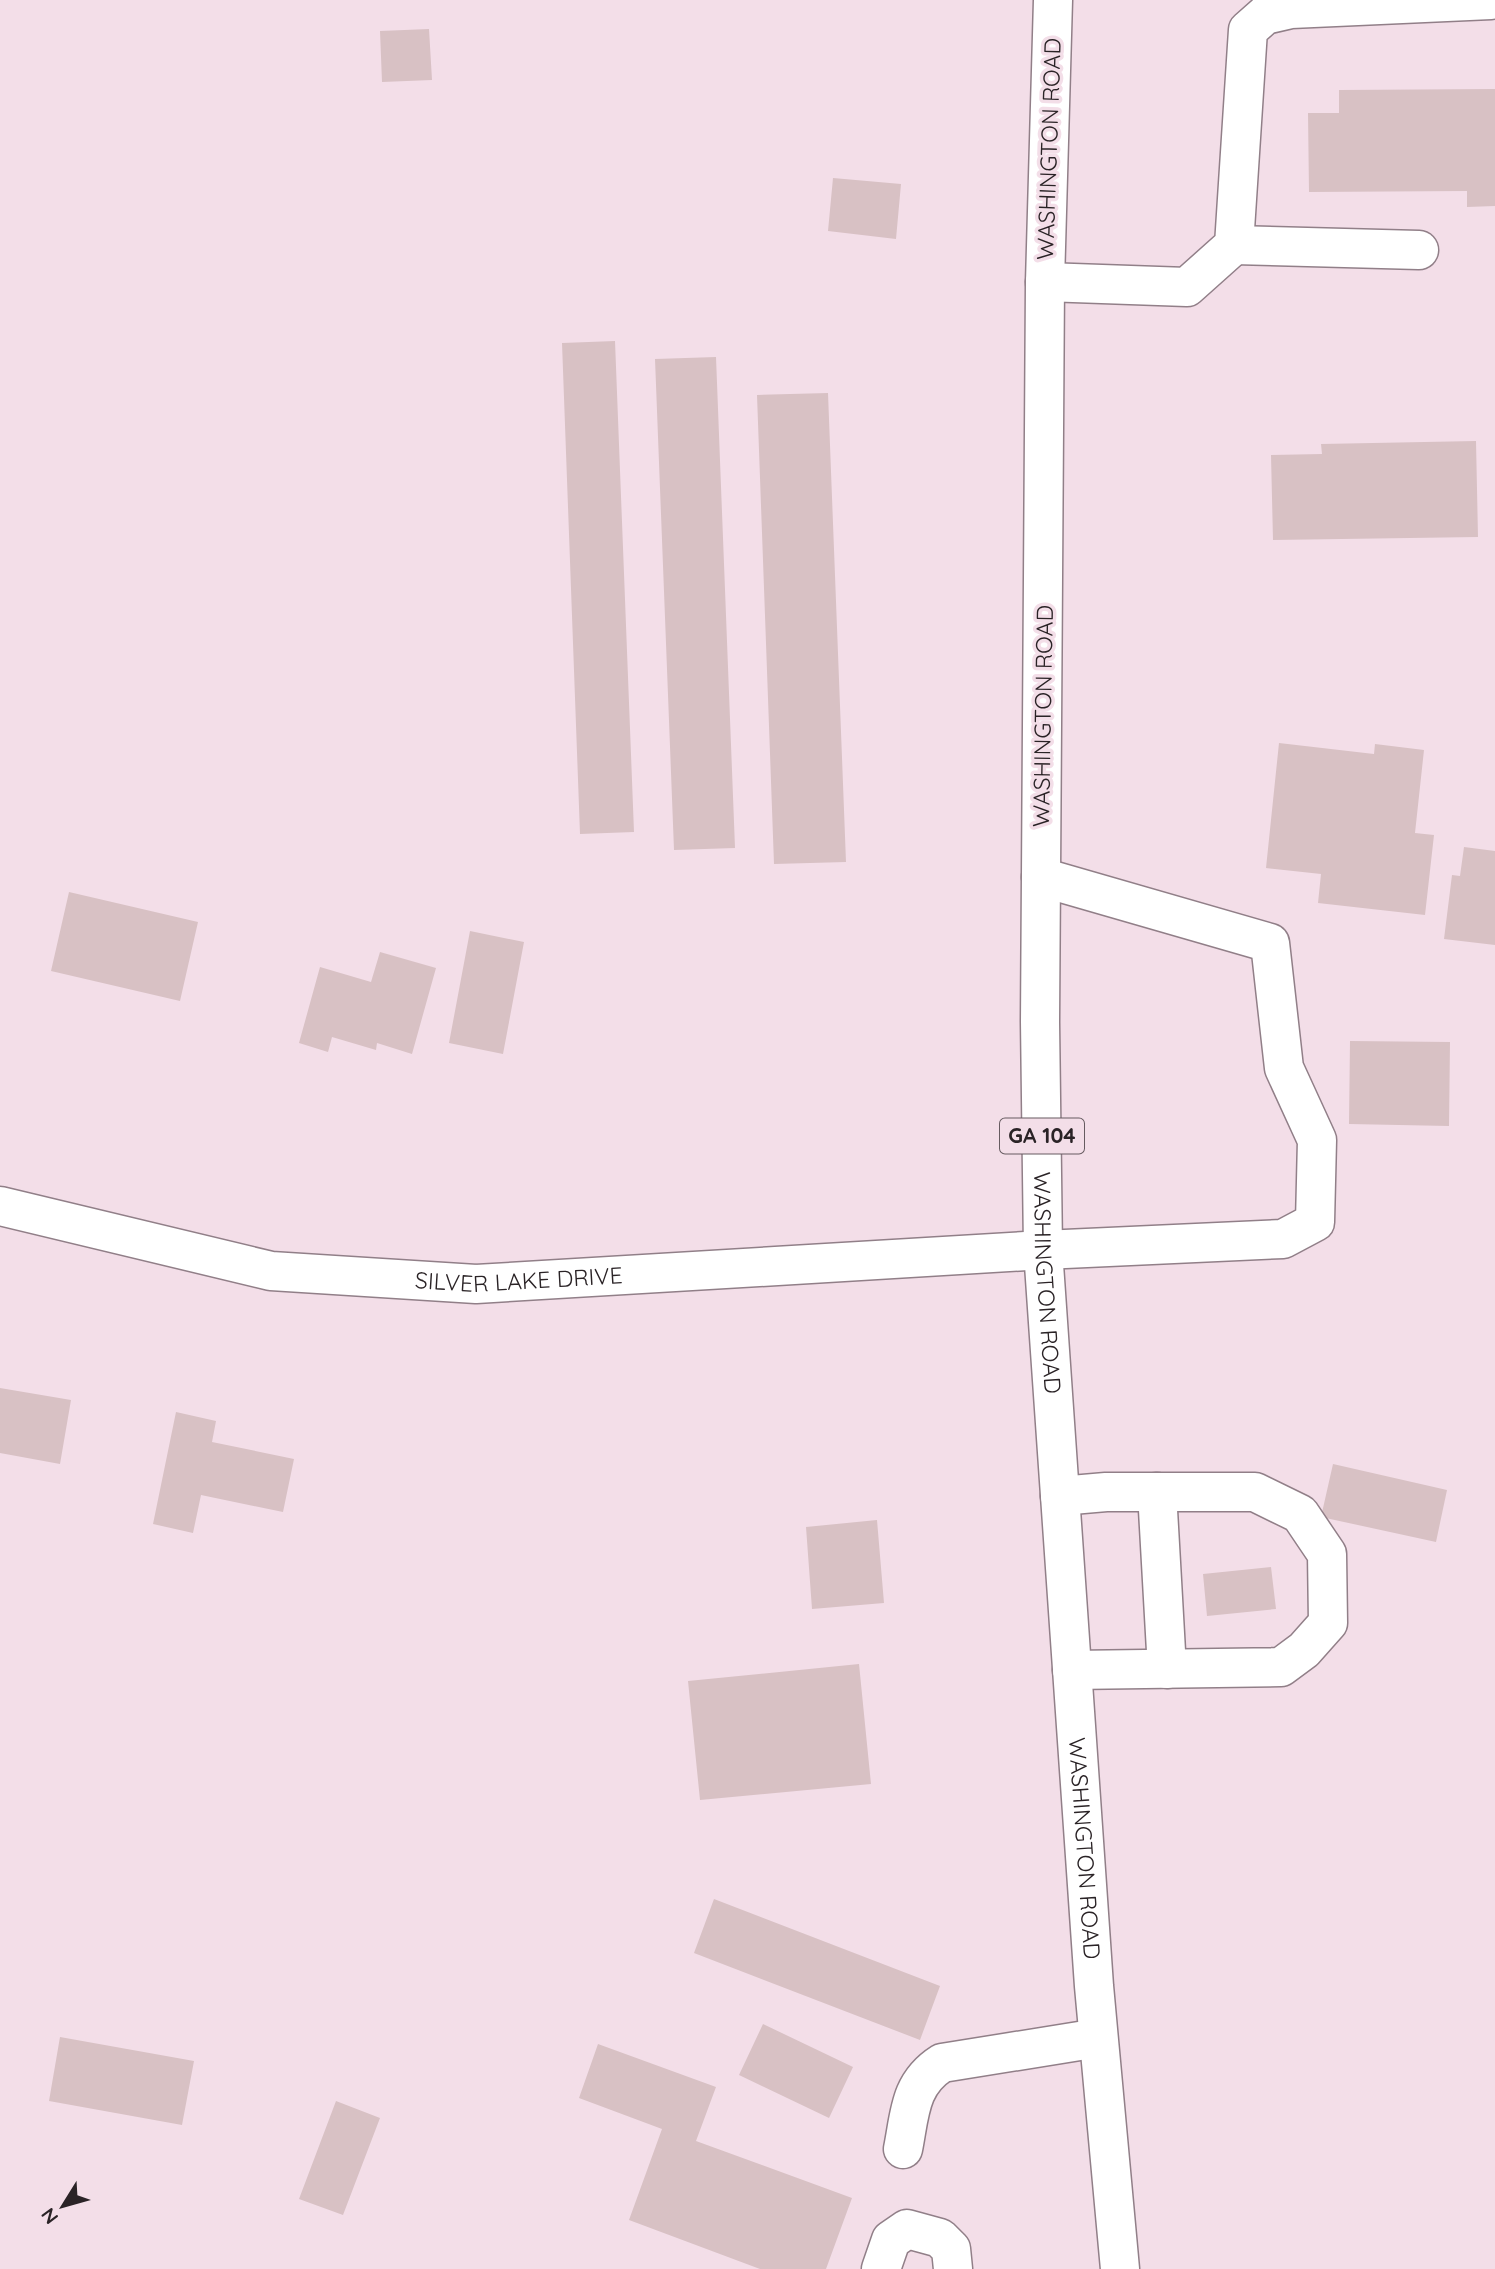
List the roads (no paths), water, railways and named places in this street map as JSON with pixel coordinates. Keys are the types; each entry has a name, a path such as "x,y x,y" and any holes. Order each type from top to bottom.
{"main road":[{"name":"WASHINGTON ROAD","path":"1053,0 1045,282 1040,1022 1043,1250 1098,2038 1120,2269"},
{"path":"1045,282 1187,288 1234,245 1248,30 1265,15 1291,9 1491,0"},
{"path":"1234,245 1419,250"},
{"name":"SILVER LAKE DRIVE","path":"0,1206 271,1271 477,1284 1043,1250 1283,1239 1315,1222 1317,1140 1284,1068 1270,943 1041,877"},
{"path":"1060,1496 1107,1492 1255,1492 1300,1514 1327,1554 1328,1623 1304,1650 1281,1667 1072,1670"},
{"path":"1157,1492 1167,1669"},
{"path":"903,2149 916,2086 927,2073 942,2063 1098,2038"},
{"path":"881,2269 891,2239 907,2229 940,2238 951,2249 953,2269"}]}
